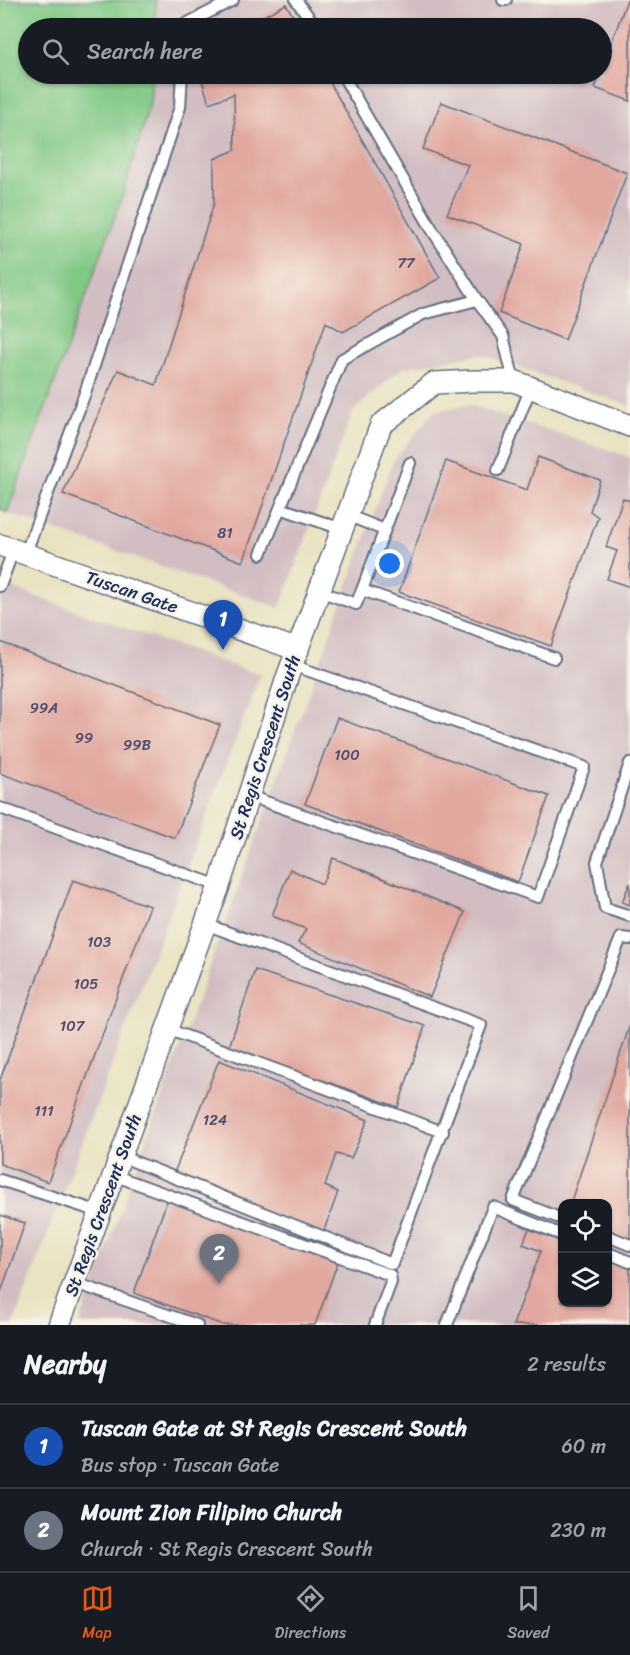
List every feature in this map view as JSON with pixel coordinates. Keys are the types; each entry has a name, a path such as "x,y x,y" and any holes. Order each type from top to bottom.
{"street":[{"name":"St Regis Crescent South","path":"59,1325 219,886 295,657 381,425 435,383 522,384 630,426"},
{"name":"Tuscan Gate","path":"13,550 295,657"}],"lane":[{"path":"198,18 233,0"},
{"path":"296,0 310,18"},
{"path":"0,586 13,550 85,393 180,107 181,84"},
{"path":"348,84 433,231 502,336 522,384 498,470"},
{"path":"261,554 342,359 423,314 477,300"},
{"path":"319,591 356,604 410,463"},
{"path":"280,508 384,530"},
{"path":"362,590 554,658"},
{"path":"249,796 538,897 584,767 295,657"},
{"path":"630,763 597,862 605,908 630,916"},
{"path":"0,808 219,886"},
{"path":"117,1165 392,1264 443,1132 481,1025 205,924"},
{"path":"558,1217 513,1200 621,938 630,939"},
{"path":"167,1029 443,1132"},
{"path":"117,1165 390,1275 391,1282 375,1325"},
{"path":"0,1180 100,1212"},
{"path":"447,1325 493,1207 558,1233"},
{"path":"612,1238 630,1245"},
{"path":"612,1255 630,1262"},
{"path":"75,1283 197,1325"}],"shaded area":[{"path":"156,0 630,0 630,406 480,354 402,368 353,411 280,608 7,513 123,194 150,103 151,84 612,84 612,18 155,18"},
{"path":"470,405 630,457 630,1325 79,1325 393,461 434,411"},
{"path":"0,584 260,675 13,1325 0,1325"}],"green space":[{"path":"0,0 156,0 155,18 18,18 18,84 151,84 150,103 123,194 7,513 0,509"}],"building":[{"path":"627,0 630,0 630,101 595,88 596,84 612,84 612,41"},
{"path":"286,4 294,18 260,18"},
{"path":"203,84 331,84 440,278 343,332 326,322 243,562 63,494 118,370 156,385 214,203 214,159 235,150 234,94 209,103"},
{"path":"441,102 627,173 565,340 499,313 524,244 447,214 468,165 423,149"},
{"path":"538,457 600,480 590,511 598,517 551,646 399,592 446,461 527,490"},
{"path":"623,498 630,501 630,587 607,579 617,551 606,547"},
{"path":"0,642 220,725 175,838 0,773"},
{"path":"337,718 549,796 518,882 305,804"},
{"path":"333,858 465,912 430,997 298,943 306,929 272,916 290,869 322,884"},
{"path":"73,880 150,906 48,1182 0,1164 0,1080"},
{"path":"630,883 630,905 622,902"},
{"path":"255,970 425,1026 398,1107 229,1047"},
{"path":"630,1025 630,1241 612,1234 612,1199 572,1199"},
{"path":"219,1060 368,1120 351,1158 336,1154 325,1186 338,1192 323,1233 174,1173"},
{"path":"168,1198 339,1259 315,1325 223,1325 134,1293"},
{"path":"0,1215 25,1223 0,1295"},
{"path":"529,1229 558,1240 558,1307 612,1307 612,1259 630,1266 630,1325 513,1325 541,1251 523,1244"}],"place":[{"name":"Tuscan Gate at St Regis Crescent South","path":"223,650"},
{"name":"Mount Zion Filipino Church","path":"219,1284"}]}
